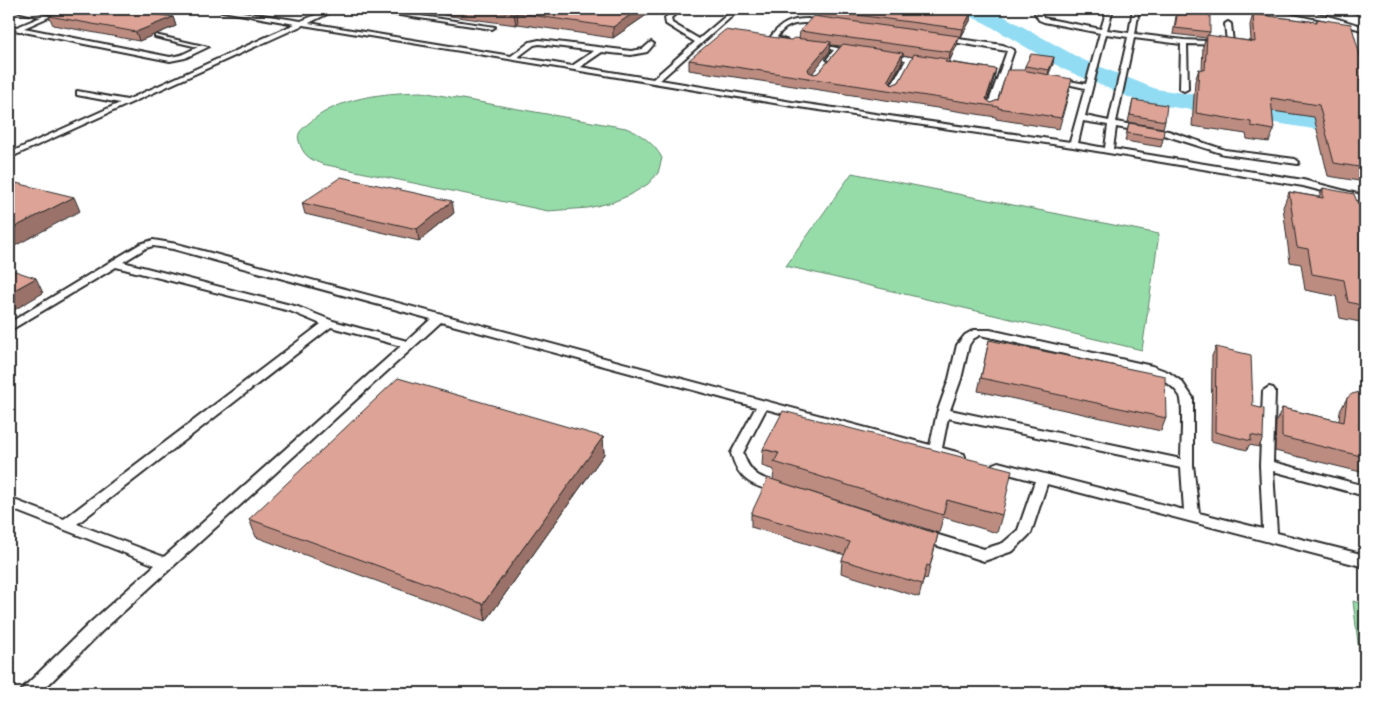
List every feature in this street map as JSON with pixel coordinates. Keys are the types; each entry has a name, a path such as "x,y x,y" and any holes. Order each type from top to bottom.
{"lane":[{"path":"12,9 48,16 18,28"},
{"path":"214,9 792,104 1073,145 1303,183 1365,198"},
{"path":"9,156 334,9"},
{"path":"362,9 492,27"},
{"path":"678,9 668,18 669,24 699,42"},
{"path":"655,81 737,9"},
{"path":"1039,9 1040,17 1046,21 1105,32 1184,42 1229,44 1228,24"},
{"path":"1073,145 1110,9"},
{"path":"1109,151 1111,123 1123,69 1133,36 1136,9"},
{"path":"1278,9 1328,18 1365,29"},
{"path":"1349,9 1365,13"},
{"path":"790,43 773,38 788,22 803,20 832,24"},
{"path":"9,27 170,59 183,57 205,47 157,36"},
{"path":"936,38 1008,49 1011,52 1001,72 990,110"},
{"path":"513,57 532,43 539,42 639,53 645,51 651,44"},
{"path":"1184,42 1184,89"},
{"path":"810,45 848,50"},
{"path":"575,67 601,49"},
{"path":"824,67 839,49"},
{"path":"883,55 937,63"},
{"path":"892,91 910,59"},
{"path":"992,71 1011,74"},
{"path":"1050,80 1090,86"},
{"path":"80,93 128,102"},
{"path":"1080,118 1165,133 1224,152 1295,162"},
{"path":"9,328 143,246 162,243 971,460"},
{"path":"114,263 294,309 329,323 409,345"},
{"path":"29,693 96,627 439,318"},
{"path":"66,524 329,323"},
{"path":"936,450 943,412 955,380 963,345 969,337 978,332 990,333 1148,369 1164,375 1178,385 1187,398 1187,465 1192,517"},
{"path":"1269,391 1266,465 1270,537"},
{"path":"763,404 737,453 741,467 750,479 788,491"},
{"path":"943,412 1187,465"},
{"path":"989,465 1365,561"},
{"path":"1266,465 1365,491"},
{"path":"910,530 984,555 1008,547 1024,533 1042,479"},
{"path":"9,502 166,564"}],"green space":[{"path":"422,92 626,128 647,140 659,153 662,158 658,173 648,184 630,195 613,202 588,208 548,211 322,164 310,158 302,150 298,138 301,131 321,114 334,107 377,95"},
{"path":"852,173 1159,234 1142,350 786,266"},
{"path":"1353,601 1365,605 1365,693 1364,693"}],"building":[{"path":"69,9 125,9 173,17 136,32 49,16"},
{"path":"477,9 639,9 613,27"},
{"path":"820,9 942,9 971,12 963,29"},
{"path":"1178,9 1210,13 1210,32 1175,28"},
{"path":"1253,14 1317,22 1317,19 1351,24 1360,55 1365,56 1365,168 1334,163 1319,105 1271,98 1274,130 1251,126 1251,122 1196,113 1199,69 1205,70 1207,35 1255,42"},
{"path":"813,16 959,36 950,52 800,31"},
{"path":"725,30 791,40 794,38 831,42 808,69 809,72 814,74 818,73 843,44 903,53 888,80 892,85 899,82 914,54 947,59 945,62 996,69 986,99 991,103 998,100 1007,70 1022,70 1072,79 1061,118 689,60"},
{"path":"1031,54 1054,57 1049,70 1025,66"},
{"path":"1133,100 1167,105 1165,121 1130,115"},
{"path":"1129,123 1164,129 1163,139 1127,133"},
{"path":"341,177 452,201 417,229 302,203"},
{"path":"16,183 74,197 9,230 9,187"},
{"path":"1323,188 1354,194 1358,204 1365,205 1365,306 1348,302 1344,280 1312,274 1308,249 1297,247 1289,192 1323,198"},
{"path":"9,269 36,278 9,293"},
{"path":"989,340 1165,376 1166,418 981,378"},
{"path":"1216,347 1251,355 1253,406 1264,409 1263,438 1251,435 1251,441 1215,432"},
{"path":"398,378 603,437 483,604 249,519"},
{"path":"1365,393 1365,457 1282,437 1282,408 1344,422 1347,398 1352,394"},
{"path":"783,411 1012,470 1002,515 947,500 943,515 774,462 779,453 763,449"},
{"path":"768,478 938,534 930,566 927,565 922,584 842,560 850,542 751,514"}],"waterway":[{"path":"973,9 993,18 1072,64 1150,96 1365,128"}]}
